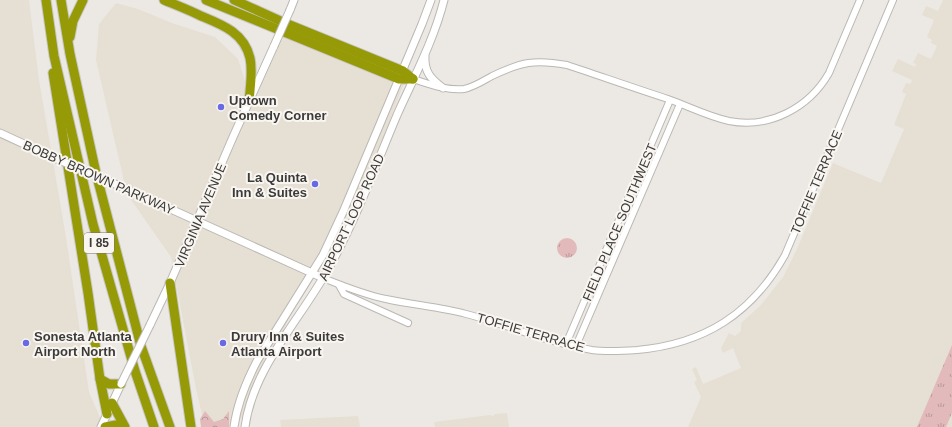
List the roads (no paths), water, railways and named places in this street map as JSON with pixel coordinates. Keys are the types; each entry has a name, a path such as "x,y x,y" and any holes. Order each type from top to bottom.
{"highway":[{"name":"I 85","path":"46,0 54,56 93,224 154,427"},
{"name":"I 85","path":"61,0 70,54 96,172 139,339 170,427"},
{"path":"68,42 73,21 83,0"},
{"path":"164,0 222,24 241,38 247,49 251,67 249,102"},
{"path":"206,0 412,79"},
{"path":"234,0 401,75"},
{"path":"54,56 53,77 75,205 100,379 107,414"},
{"path":"170,283 192,427"},
{"path":"100,379 109,384 121,384"},
{"path":"112,403 124,427"},
{"path":"105,427 115,425 124,427"}],"main road":[{"name":"VIRGINIA AVENUE","path":"101,427 170,283 294,0"},
{"name":"AIRPORT LOOP ROAD","path":"234,427 242,394 249,375 323,255 343,212 431,0"},
{"name":"AIRPORT LOOP ROAD","path":"245,427 253,396 260,379 271,359 323,278 350,224 432,36 444,0"},
{"path":"425,52 425,69 430,76 444,88"},
{"name":"BOBBY BROWN PARKWAY","path":"0,133 197,221"},
{"name":"TOFFIE TERRACE","path":"197,221 323,278"}],"street":[{"path":"412,79 444,88 464,89 474,86 509,68 530,62 549,61 567,65 670,100 713,117 740,123 766,121 779,117 806,101 823,83 829,73 860,0"},
{"name":"TOFFIE TERRACE","path":"323,278 385,299 479,317 566,344 592,350 614,351 662,347 677,344 707,332 725,322 738,312 761,290 777,269 785,255 893,0"},
{"name":"FIELD PLACE SOUTHWEST","path":"566,344 636,183 670,100"},
{"name":"FIELD PLACE SOUTHWEST","path":"576,346 680,104"},
{"path":"636,183 645,186"},
{"path":"611,240 620,244"},
{"path":"340,285 344,294 408,323"},
{"path":"592,285 600,289"}],"place":[{"name":"Uptown Comedy Corner","path":"221,107"},
{"name":"La Quinta Inn & Suites","path":"315,184"},
{"name":"Sonesta Atlanta Airport North","path":"26,343"},
{"name":"Drury Inn & Suites Atlanta Airport","path":"223,343"}]}
